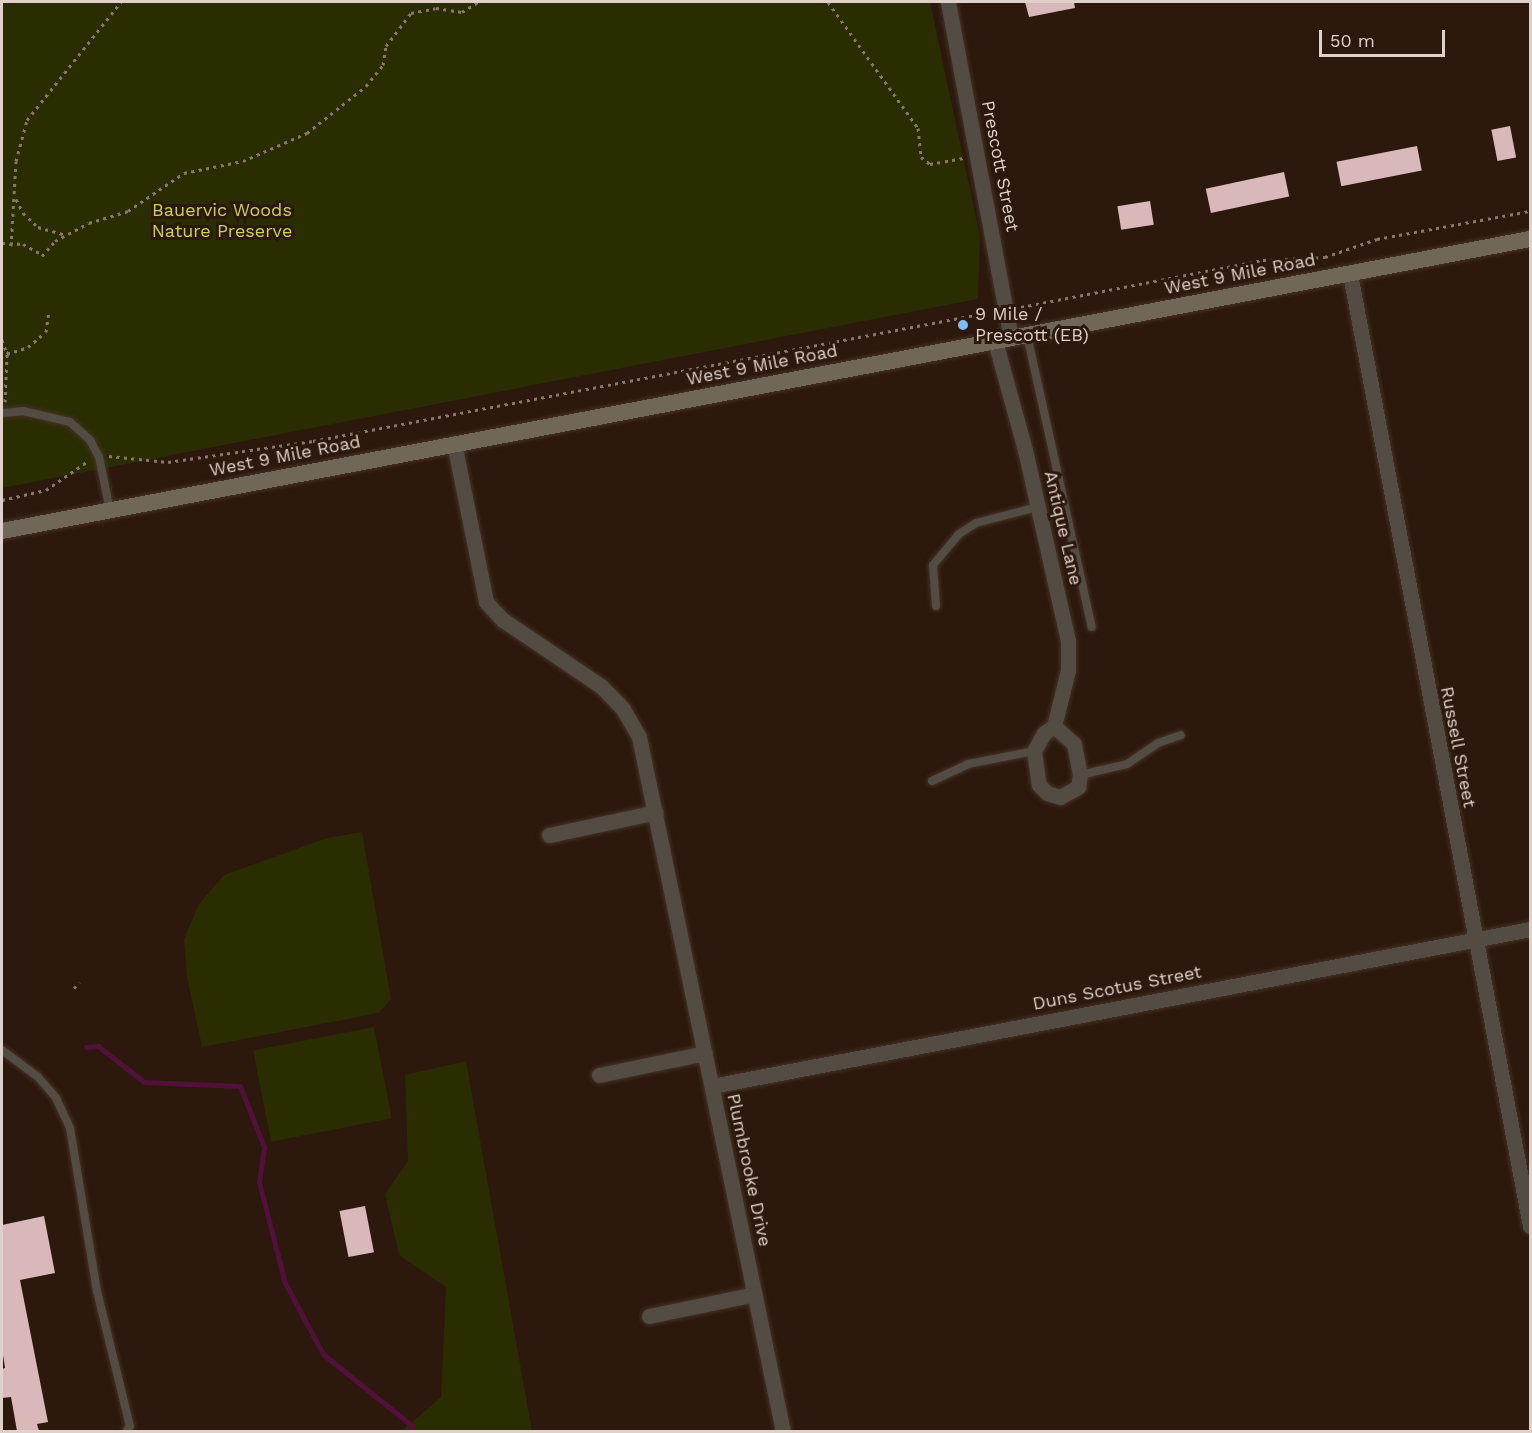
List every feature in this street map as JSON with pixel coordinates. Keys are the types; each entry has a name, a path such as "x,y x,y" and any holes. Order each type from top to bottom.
{"main road":[{"name":"West 9 Mile Road","path":"2,531 1530,239"}],"street":[{"name":"Prescott Street","path":"948,2 979,155 1011,338"},
{"name":"Russell Street","path":"1350,274 1530,1226"},
{"name":"Antique Lane","path":"1011,338 1038,507 1070,658 1054,726 1044,733 1034,751"},
{"name":"Plumbrooke Drive","path":"454,443 486,602 503,620 601,686 623,709 639,737 783,1431"},
{"path":"1034,751 1039,785 1047,794 1059,797 1071,793 1078,787 1080,775 1074,744 1054,726"},
{"path":"549,835 656,812"},
{"name":"Duns Scotus Street","path":"712,1086 1530,929"},
{"path":"599,1075 705,1053"},
{"path":"649,1316 755,1294"}],"lane":[{"path":"1011,338 1092,627"},
{"path":"4,413 51,415 70,422 90,440 99,457 110,510"},
{"path":"936,606 933,565 959,534 976,524 1038,507"},
{"path":"1080,775 1127,764 1158,742 1181,735"},
{"path":"932,781 968,764 1034,751"},
{"path":"2,1050 38,1077 56,1098 70,1128 97,1291 130,1426 126,1431"}],"path":[{"path":"11,244 19,142 27,120 121,2"},
{"path":"2,243 34,248 43,256 66,235 128,211 184,173 243,161 307,133 366,86 383,65 386,46 411,13 436,8 462,12 478,2"},
{"path":"828,2 918,128 921,157 930,164 979,155"},
{"path":"16,197 23,213 38,227 66,235"},
{"path":"1024,306 1263,260 1325,257 1377,239 1530,211"},
{"path":"7,354 39,340 49,322 48,311"},
{"path":"2,500 46,490 86,462 99,457 168,462 312,441 988,312"},
{"path":"2,340 7,354 4,413"},
{"path":"7,354 11,348"},
{"path":"74,988 80,982"}],"green space":[{"name":"Bauervic Woods Nature Preserve","path":"2,2 930,2 980,236 978,299 2,488"},
{"path":"362,832 391,999 379,1013 202,1047 187,977 184,939 199,904 224,875 327,838"},
{"path":"374,1027 392,1118 271,1142 253,1050"},
{"path":"466,1061 532,1431 402,1431 441,1397 446,1287 399,1255 385,1194 408,1161 405,1075"}],"building":[{"path":"1025,2 1074,2 1075,8 1029,17"},
{"path":"1510,126 1516,157 1497,161 1491,130"},
{"path":"1417,146 1422,171 1341,186 1337,162"},
{"path":"1284,172 1289,196 1211,213 1206,189"},
{"path":"1150,201 1154,225 1121,230 1117,206"},
{"path":"365,1206 374,1252 348,1257 339,1211"},
{"path":"44,1216 55,1273 20,1280 48,1422 37,1424 39,1431 17,1431 11,1397 2,1398 2,1369 5,1368 2,1348 2,1225"}],"waterway":[{"path":"86,1047 98,1046 144,1082 240,1086 264,1147 259,1182 285,1283 323,1354 411,1425 413,1432"}],"place":[{"name":"9 Mile / Prescott (EB)","path":"963,325"}]}
